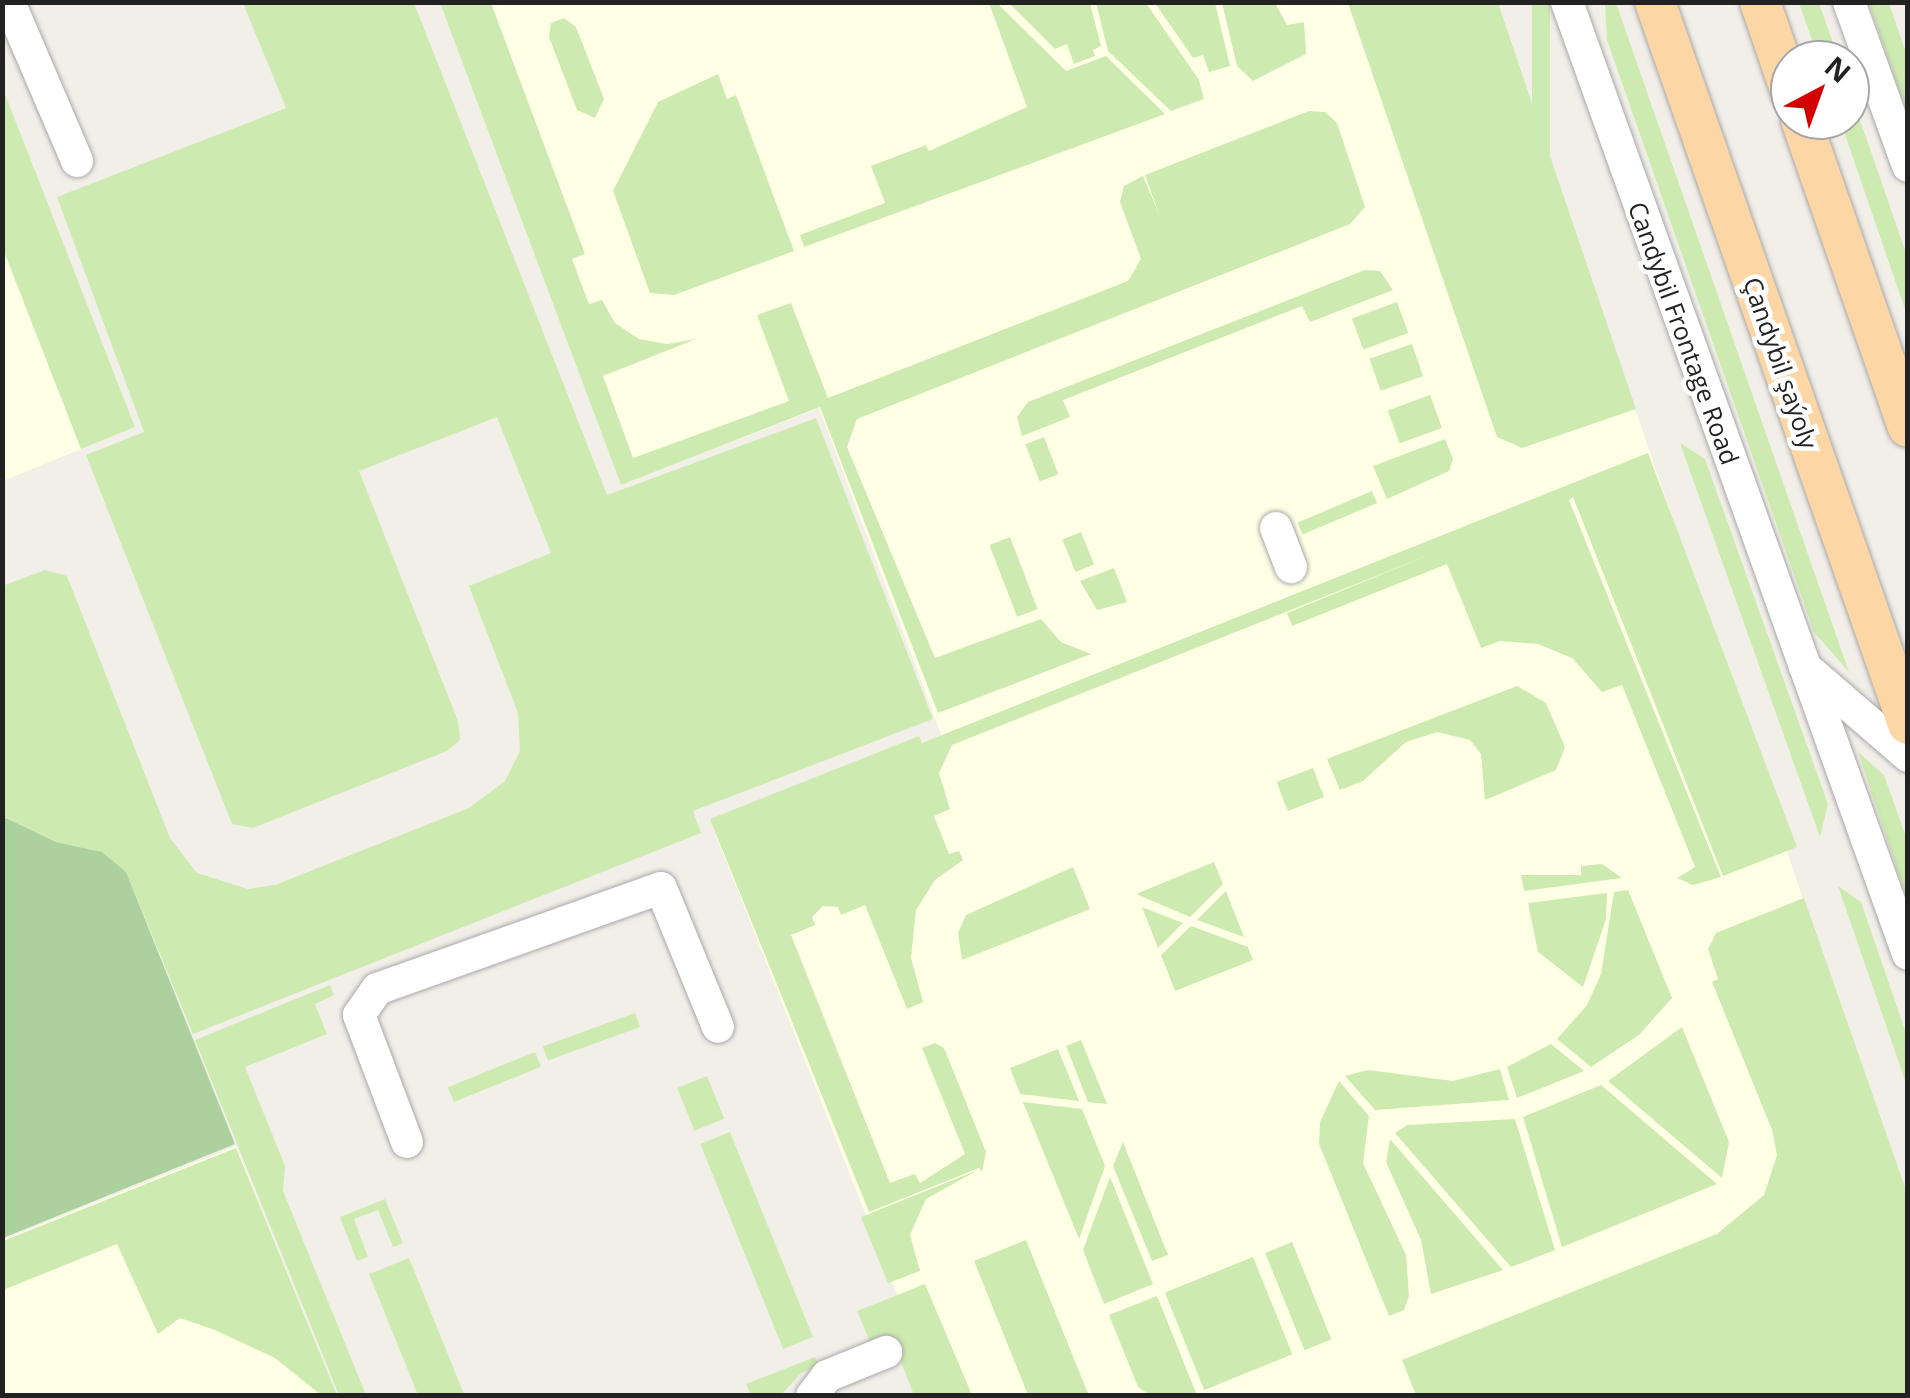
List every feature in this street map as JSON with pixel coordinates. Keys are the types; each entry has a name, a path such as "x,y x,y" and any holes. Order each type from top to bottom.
{"main road":[{"name":"Çandybil şaýoly","path":"1655,2 1908,724"},
{"path":"1763,6 1774,40"},
{"path":"1807,140 1908,427"}],"street":[{"path":"9,2 77,161"},
{"name":"Candybil Frontage Road","path":"1567,2 1908,954"},
{"path":"1578,39 1584,2"},
{"path":"1849,2 1908,166"},
{"path":"1276,528 1291,567"},
{"path":"1802,664 1908,756"},
{"path":"407,1142 359,1016 378,989 661,888 718,1027"},
{"path":"812,1396 827,1376 886,1352"}],"shaded area":[{"path":"440,3 1496,3 1907,1202 1907,1395 937,1395 717,838 946,747 819,408 621,485"},
{"path":"2,89 135,427 3,481 2,481"},
{"path":"236,1146 337,1395 3,1396 3,1240"}],"green space":[{"path":"243,3 414,3 607,495 816,418 933,719 693,811 701,833 193,1034 126,872 102,852 56,842 3,816 2,586 45,570 67,576 170,838 197,873 248,889 275,885 469,808 505,781 520,751 518,713 469,586 551,553 497,417 359,471 458,721 460,740 447,751 253,828 232,824 86,455 144,432 57,197 286,108"},
{"path":"440,3 491,3 585,254 572,259 589,304 602,300 615,323 639,339 667,344 696,339 603,376 633,458 789,401 757,315 791,303 828,398 1128,281 1141,259 1120,202 1124,186 1143,176 1159,214 1145,175 1309,111 1325,112 1337,123 1365,207 1350,224 857,419 847,447 935,658 1041,619 1061,642 1091,654 938,713 820,407 621,485"},
{"path":"989,3 997,3 1066,71 1106,56 1165,114 804,247 800,235 885,203 871,166 926,145 929,151 1027,107"},
{"path":"1009,3 1090,3 1101,46 1093,50 1095,56 1074,64 1067,44 1055,49"},
{"path":"1096,3 1146,3 1199,80 1204,99 1171,111 1108,51"},
{"path":"1155,3 1215,3 1230,66 1209,72 1203,55 1193,58"},
{"path":"1222,3 1275,3 1287,25 1304,22 1306,54 1253,81 1237,66"},
{"path":"1348,3 1498,3 1636,409 1522,448 1497,437"},
{"path":"1532,3 1550,3 1550,420 1532,420"},
{"path":"1605,3 1616,3 1849,672 1814,632 1607,40"},
{"path":"1799,3 1819,3 1832,40 1812,40"},
{"path":"1869,3 1889,3 1907,56 1907,112"},
{"path":"564,18 576,27 604,99 595,118 577,110 549,37 551,23"},
{"path":"718,74 727,99 736,95 794,251 674,295 650,293 613,191 658,102"},
{"path":"3,89 135,427 81,449 3,249"},
{"path":"1847,140 1867,140 1907,256 1907,315"},
{"path":"1365,270 1380,271 1393,290 1310,322 1302,306 1063,400 1070,417 1022,436 1017,417 1028,402"},
{"path":"1397,302 1408,333 1363,349 1352,318"},
{"path":"1412,344 1423,376 1381,391 1369,359"},
{"path":"1430,395 1442,428 1400,443 1388,410"},
{"path":"1044,437 1058,474 1040,482 1025,444"},
{"path":"1445,439 1453,459 1449,471 1387,499 1373,466"},
{"path":"1680,443 1705,459 1828,804 1820,837"},
{"path":"1648,453 1797,847 1723,876 1573,497 1569,500 1721,877 1693,885 1677,878 1695,867 1622,685 1602,692 1572,658 1538,644 1500,641 1481,648 1447,564 1292,626 1287,613 1439,551 952,745 939,773 950,809 934,816 949,854 959,851 963,860 935,880 916,910 911,958 923,1002 907,1009 865,905 841,915 838,907 823,906 812,917 815,925 791,935 890,1183 915,1174 920,1183 965,1154 922,1048 935,1043 944,1048 986,1152 982,1172 979,1168 869,1212 710,819 919,736 922,743"},
{"path":"1372,491 1377,503 1303,535 1297,523"},
{"path":"1081,532 1094,564 1076,572 1062,539"},
{"path":"1010,537 1038,609 1017,617 989,545"},
{"path":"1114,568 1127,602 1097,610 1080,581"},
{"path":"1517,686 1546,703 1565,747 1556,770 1485,800 1481,754 1470,740 1437,732 1406,742 1363,781 1340,790 1327,759"},
{"path":"1858,752 1884,775 1907,840 1907,899"},
{"path":"1313,768 1324,797 1288,811 1277,782"},
{"path":"2,816 56,842 102,852 126,872 235,1144 3,1238"},
{"path":"1214,862 1223,884 1190,917 1136,894"},
{"path":"1602,864 1622,878 1524,891 1521,875 1581,875 1581,866"},
{"path":"1073,867 1090,909 962,960 958,933 966,915"},
{"path":"1838,886 1861,902 1907,1036 1907,1086"},
{"path":"1628,890 1672,998 1639,1035 1591,1067 1557,1039 1587,1005 1601,974 1614,892"},
{"path":"1226,891 1244,937 1197,920"},
{"path":"1607,893 1606,919 1583,987 1538,952 1528,903"},
{"path":"1804,898 1907,1193 1907,1395 1416,1395 1402,1360 1717,1234 1764,1195 1777,1155 1772,1130 1712,982 1718,979 1708,949 1716,933"},
{"path":"1142,907 1183,923 1158,948"},
{"path":"1191,926 1248,947 1253,960 1175,991 1161,955"},
{"path":"330,985 334,995 315,1004 327,1034 245,1067 285,1166 283,1191 366,1395 339,1395 195,1040"},
{"path":"635,1013 640,1027 548,1061 543,1047"},
{"path":"1682,1027 1729,1142 1722,1178 1608,1081"},
{"path":"1081,1040 1107,1104 1088,1102 1066,1046"},
{"path":"1551,1044 1584,1071 1517,1098 1507,1067"},
{"path":"1058,1049 1079,1101 1020,1094 1010,1068"},
{"path":"535,1052 541,1067 454,1102 448,1087"},
{"path":"1500,1069 1509,1100 1375,1110 1345,1076 1368,1070 1453,1081"},
{"path":"707,1076 724,1119 695,1131 677,1088"},
{"path":"1339,1081 1369,1116 1363,1163 1406,1255 1409,1296 1404,1310 1389,1316 1319,1144 1320,1122"},
{"path":"1601,1085 1717,1184 1562,1247 1523,1117"},
{"path":"1023,1102 1082,1109 1105,1166 1079,1239"},
{"path":"1515,1119 1555,1250 1511,1267 1395,1133 1407,1125"},
{"path":"730,1132 813,1337 783,1349 700,1144"},
{"path":"1390,1139 1503,1270 1431,1294 1421,1240 1386,1162"},
{"path":"1123,1142 1168,1255 1152,1261 1113,1166"},
{"path":"236,1148 337,1395 321,1395 275,1358 180,1318 158,1334 117,1244 3,1290 3,1241"},
{"path":"978,1170 926,1199 910,1235 920,1271 888,1283 861,1217"},
{"path":"1110,1177 1153,1284 1104,1304 1083,1250"},
{"path":"385,1199 403,1243 393,1247 378,1210 354,1219 368,1257 357,1261 340,1217"},
{"path":"1026,1240 1090,1395 1028,1395 974,1261"},
{"path":"1292,1242 1331,1339 1304,1350 1265,1253"},
{"path":"1253,1257 1292,1354 1204,1390 1165,1293"},
{"path":"409,1258 464,1395 418,1396 369,1274"},
{"path":"925,1284 972,1395 914,1395 892,1339 872,1346 857,1311"},
{"path":"1157,1296 1196,1393 1150,1395 1138,1387 1109,1315"},
{"path":"815,1357 819,1365 801,1373 781,1395 751,1395 746,1384"}]}
